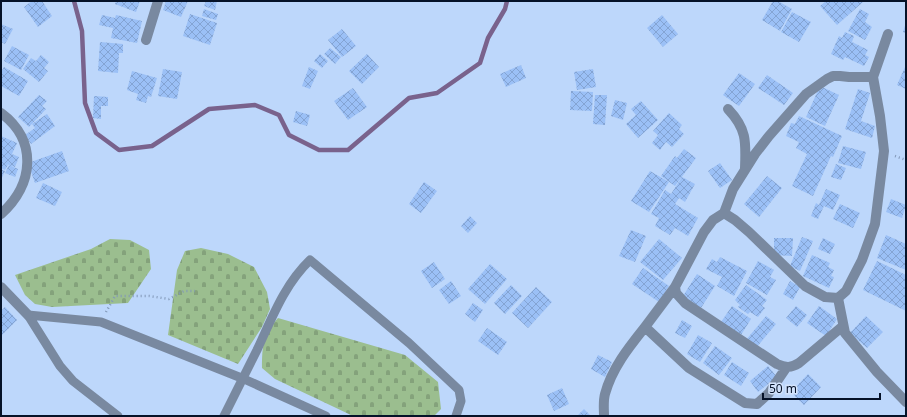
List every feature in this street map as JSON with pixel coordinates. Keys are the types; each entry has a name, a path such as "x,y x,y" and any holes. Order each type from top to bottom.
{"street":[{"path":"146,40 158,1"},
{"path":"724,213 749,232 804,286 825,297 838,298 846,291 862,260 874,224 884,151 880,116 873,78 888,34"},
{"path":"604,416 605,395 610,379 622,356 676,287 704,232 713,220 724,213 733,189 745,168 769,136 813,89 833,76 873,78"},
{"path":"728,109 738,119 744,132 746,146 745,168"},
{"path":"1,113 10,120 22,137 26,146 28,164 23,187 15,201 1,214"},
{"path":"1,287 28,315"},
{"path":"676,287 676,293 685,303 777,364 786,368 799,363 843,326"},
{"path":"838,298 845,333 853,344 906,402"},
{"path":"645,327 689,368 746,403 757,404 769,394 786,368"}],"lane":[{"path":"224,416 244,379 283,295 310,260 409,343 459,390 461,401 456,416"},
{"path":"28,315 101,322 244,379 326,416"},
{"path":"28,315 64,371 73,381 118,416"}],"path":[{"path":"101,322 115,296 149,296 169,298 184,291 194,291"}],"green space":[{"path":"110,239 130,240 149,250 151,269 128,303 52,307 35,304 25,295 15,275 91,249"},
{"path":"201,248 228,254 254,267 267,292 270,309 262,327 238,364 168,335 177,270 185,251"},
{"path":"278,318 405,355 438,382 441,409 434,416 353,416 275,379 262,368 262,354 266,335"}],"building":[{"path":"32,1 42,1 52,16 38,27 24,7"},
{"path":"116,1 140,1 136,12 115,4"},
{"path":"166,1 188,1 181,17 163,10"},
{"path":"206,1 217,1 215,10 204,6"},
{"path":"773,1 778,1 792,9 780,31 762,20"},
{"path":"826,1 863,2 837,25 820,6"},
{"path":"204,9 218,14 216,20 202,16"},
{"path":"860,9 869,14 865,22 872,27 865,40 848,31"},
{"path":"792,12 811,22 799,42 781,32"},
{"path":"190,14 217,23 210,45 183,36"},
{"path":"102,15 115,18 116,15 142,21 137,43 111,38 113,28 99,25"},
{"path":"662,15 678,34 663,47 647,28"},
{"path":"906,22 906,33 903,32"},
{"path":"1,24 13,29 5,44 1,42"},
{"path":"342,29 356,46 342,57 328,40"},
{"path":"845,32 854,36 852,42 868,50 865,55 869,57 864,66 845,57 843,60 831,54 839,36 842,38"},
{"path":"100,42 123,44 123,53 119,53 118,73 98,71"},
{"path":"12,46 29,55 21,70 4,61"},
{"path":"330,48 341,57 335,64 324,54"},
{"path":"320,54 328,61 322,68 314,61"},
{"path":"367,54 379,67 362,84 349,71"},
{"path":"41,55 49,62 44,68 48,71 39,82 23,69 31,58 36,61"},
{"path":"521,65 526,78 506,87 500,74"},
{"path":"4,67 28,81 19,96 1,86 1,72"},
{"path":"309,67 318,71 310,89 302,86"},
{"path":"905,67 906,68 906,89 897,85"},
{"path":"163,69 182,72 177,99 158,96"},
{"path":"593,69 596,87 577,90 574,72"},
{"path":"132,71 157,78 151,97 148,96 146,103 136,100 138,94 127,90"},
{"path":"739,73 755,84 739,106 723,95"},
{"path":"767,75 793,93 784,105 758,88"},
{"path":"820,86 839,95 825,126 806,117"},
{"path":"353,88 367,107 348,120 334,101"},
{"path":"858,89 870,93 861,121 875,126 872,138 845,129"},
{"path":"571,91 593,92 592,111 570,110"},
{"path":"39,95 47,101 42,106 46,109 29,127 18,117"},
{"path":"595,95 607,95 605,125 593,124"},
{"path":"94,96 108,97 108,106 101,106 101,119 93,118"},
{"path":"615,100 627,103 623,120 611,116"},
{"path":"641,101 658,120 638,138 626,124 636,115 631,109"},
{"path":"296,111 310,115 307,126 293,122"},
{"path":"669,113 682,125 679,129 684,134 672,147 666,142 660,150 652,143 658,135 653,131"},
{"path":"47,114 55,126 31,144 25,135 35,128 32,124"},
{"path":"799,116 842,136 833,157 831,156 813,196 792,186 807,154 796,148 799,142 786,136 791,123 795,124"},
{"path":"1,136 17,143 12,154 19,157 15,167 6,164 8,165 5,170 1,168"},
{"path":"843,146 866,152 861,169 838,163"},
{"path":"684,149 696,158 675,186 661,176 675,156 677,158"},
{"path":"62,151 69,171 35,183 28,163"},
{"path":"720,163 732,180 720,188 708,171"},
{"path":"836,164 846,168 841,180 831,177"},
{"path":"9,165 18,169 15,177 5,173"},
{"path":"1,169 5,171 1,180"},
{"path":"650,171 669,182 649,212 631,201"},
{"path":"767,176 782,188 759,217 744,204"},
{"path":"682,177 695,184 685,202 679,198 675,204 698,218 688,236 675,228 670,235 655,226 659,218 651,214 665,190 671,194"},
{"path":"424,182 437,191 421,213 409,204"},
{"path":"43,183 62,192 55,206 36,198"},
{"path":"826,189 840,195 833,210 824,206 818,219 811,216 816,203 819,205"},
{"path":"891,199 906,205 902,218 886,212"},
{"path":"840,204 860,213 853,228 833,219"},
{"path":"470,216 477,223 468,233 461,226"},
{"path":"631,230 646,236 635,262 619,256"},
{"path":"886,235 906,244 906,270 877,258"},
{"path":"802,237 813,241 800,271 790,266"},
{"path":"774,238 793,238 792,256 774,255"},
{"path":"823,238 835,244 830,254 818,249"},
{"path":"659,239 682,258 663,280 640,262"},
{"path":"812,255 830,263 828,267 834,270 831,276 834,277 829,288 803,276"},
{"path":"720,257 747,271 734,296 717,286 722,277 706,269 712,259 717,262"},
{"path":"758,261 774,270 770,277 776,280 767,295 746,283"},
{"path":"877,261 906,275 906,311 863,290"},
{"path":"434,262 445,279 432,288 421,271"},
{"path":"490,264 507,279 485,304 468,289"},
{"path":"643,268 669,286 659,302 632,284"},
{"path":"697,274 715,286 701,308 683,296"},
{"path":"451,281 461,296 449,304 439,290"},
{"path":"790,281 800,287 793,300 783,294"},
{"path":"511,285 522,296 505,314 494,303"},
{"path":"746,285 767,300 762,306 765,308 758,317 750,312 748,314 738,307 740,305 735,300"},
{"path":"536,287 552,302 528,328 512,313"},
{"path":"473,303 483,310 475,322 465,314"},
{"path":"732,306 751,319 741,335 721,322"},
{"path":"796,306 807,315 797,327 786,318"},
{"path":"819,306 837,319 826,336 807,323"},
{"path":"5,307 17,320 1,336 1,311"},
{"path":"766,316 776,324 756,348 746,340"},
{"path":"866,316 883,332 867,348 850,333"},
{"path":"682,320 692,326 685,338 675,333"},
{"path":"487,328 507,342 498,355 478,341"},
{"path":"698,335 712,343 700,362 687,354"},
{"path":"715,346 732,358 719,375 703,363"},
{"path":"598,355 612,362 605,377 591,369"},
{"path":"732,362 749,373 741,386 724,375"},
{"path":"768,366 777,377 758,392 750,381"},
{"path":"808,374 821,387 804,405 791,392"},
{"path":"562,388 569,404 554,411 547,395"},
{"path":"584,409 591,416 577,416"}],"waterway":[{"path":"74,1 82,31 85,103 96,133 119,150 152,146 209,109 255,105 279,115 289,135 319,150 348,150 409,98 437,93 480,63 488,38 505,9 507,1"}]}
